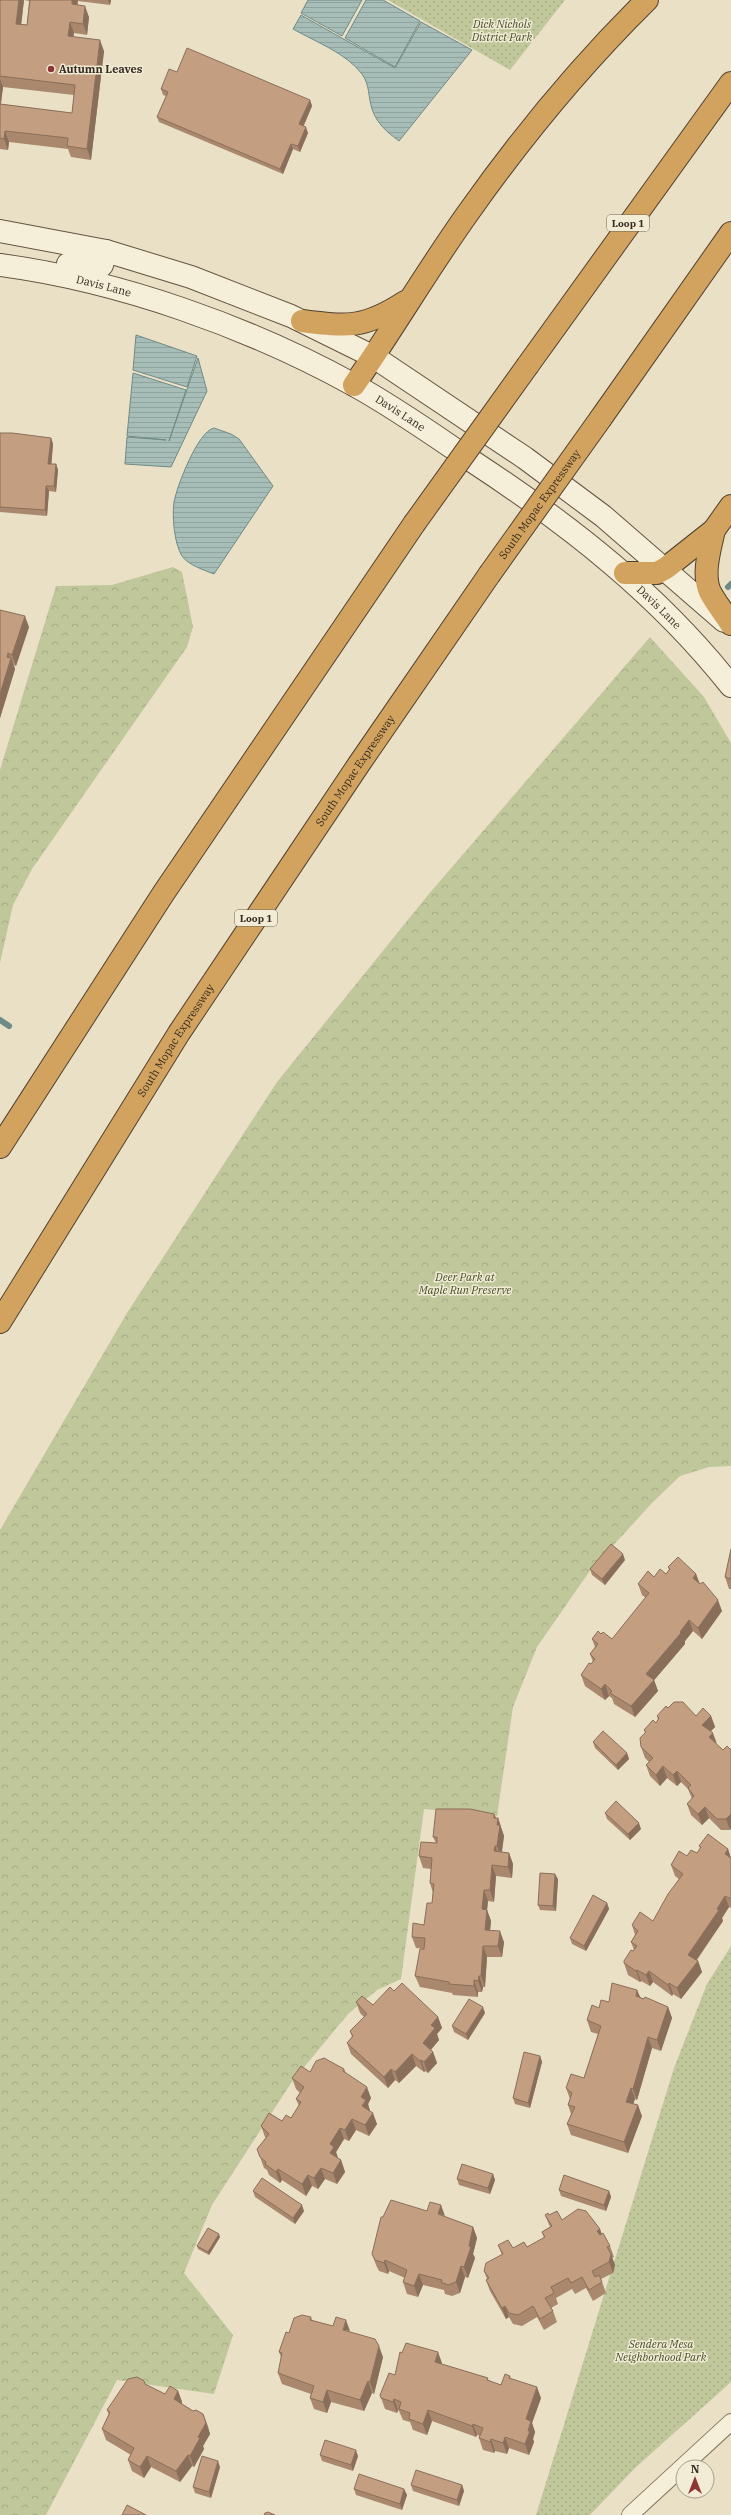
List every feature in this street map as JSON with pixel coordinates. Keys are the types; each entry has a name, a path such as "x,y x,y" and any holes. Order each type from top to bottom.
{"highway":[{"path":"354,385 374,357 467,214 521,141 562,91 647,0"},
{"name":"Loop 1","path":"0,1147 163,894 414,524 731,83"},
{"name":"South Mopac Expressway","path":"0,1322 179,1034 359,764 489,575 602,418 731,233"},
{"path":"302,321 330,325 362,324 382,317 413,297"},
{"path":"625,573 657,572 666,568 714,530 731,506"},
{"path":"714,530 709,556 708,580 710,591 731,624"}],"main road":[{"path":"0,231 106,251 191,277 302,321 374,357 525,458 603,516 666,568 731,627"},
{"path":"0,253 36,257 95,270 102,265 106,251"},
{"name":"Davis Lane","path":"0,264 81,280 158,301 208,318 354,385 505,483 593,546 625,573 699,645 731,686"}],"street":[{"path":"630,2515 731,2422"}],"green space":[{"name":"Dick Nichols District Park","path":"388,0 565,0 510,70"},
{"path":"173,567 182,572 193,627 187,647 32,869 13,905 0,963 0,770 56,586 112,585"},
{"name":"Deer Park at Maple Run Preserve","path":"650,637 704,697 731,743 731,1466 709,1467 680,1476 652,1503 589,1572 537,1647 513,1707 497,1816 424,1809 401,1979 377,1990 348,2014 291,2083 212,2205 184,2273 233,2335 214,2394 117,2380 46,2515 0,2515 0,1530 127,1313 277,1082 428,895"},
{"name":"Sendera Mesa Neighborhood Park","path":"731,1946 731,2382 635,2468 590,2515 536,2515 674,2068 707,1984"}],"water":[{"path":"308,0 362,0 342,36 301,13"},
{"path":"366,0 383,0 420,21 395,67 345,38"},
{"path":"301,15 395,68 421,22 472,50 399,141 387,131 374,114 368,87 362,74 348,60 339,54 293,29"},
{"path":"136,335 197,356 187,387 133,370"},
{"path":"198,358 207,391 171,467 125,464 127,437 166,440 127,436 133,373 186,390 169,441"},
{"path":"214,428 231,434 239,439 273,486 214,574 192,565 182,556 175,537 173,515 176,494 189,460 201,439 208,431"}],"building":[{"name":"Autumn Leaves","path":"0,0 19,0 16,24 27,25 30,0 72,0 72,4 85,6 83,24 70,22 68,36 100,40 87,149 67,146 68,138 5,131 4,139 0,138 0,104 72,113 75,85 0,76"},
{"path":"187,48 310,100 299,124 306,127 298,146 291,144 280,169 157,117 168,92 161,89 169,69 177,72"},
{"path":"0,433 51,438 48,464 56,464 54,486 46,486 45,510 0,507"},
{"path":"0,610 25,616 12,655 8,653 7,657 11,658 0,694"},
{"path":"611,1544 623,1554 602,1579 590,1569"},
{"path":"731,1549 731,1579 725,1577"},
{"path":"678,1557 696,1574 693,1578 700,1584 703,1582 718,1600 698,1628 689,1620 680,1632 681,1633 646,1674 654,1680 631,1706 610,1693 612,1691 605,1684 601,1689 581,1675 589,1663 591,1664 595,1659 590,1654 598,1644 592,1639 598,1631 601,1634 603,1632 612,1639 649,1593 638,1584 648,1571 654,1577 660,1569 666,1574 670,1569 668,1567"},
{"path":"674,1702 683,1702 696,1716 703,1708 711,1716 702,1725 713,1733 709,1737 723,1750 727,1746 731,1750 731,1814 726,1819 717,1819 705,1807 698,1814 687,1804 694,1796 688,1788 691,1785 677,1771 673,1775 663,1766 656,1775 646,1765 653,1758 641,1747 640,1738 646,1732 644,1730 653,1720 656,1723 659,1718 657,1716 666,1706 668,1708"},
{"path":"603,1731 627,1753 616,1765 593,1742"},
{"path":"616,1801 639,1823 628,1834 605,1813"},
{"path":"436,1809 470,1809 494,1814 494,1818 498,1818 497,1825 500,1825 497,1846 495,1846 494,1851 509,1853 508,1867 492,1865 490,1890 484,1890 482,1909 487,1910 485,1930 500,1931 498,1946 483,1946 481,1976 479,1976 478,1981 474,1980 474,1986 449,1984 449,1982 415,1976 420,1949 424,1949 425,1938 412,1937 413,1923 424,1925 427,1903 432,1903 434,1884 430,1883 432,1858 419,1856 421,1842 437,1843 437,1837 433,1837"},
{"path":"708,1834 728,1849 725,1854 731,1858 731,1899 725,1896 717,1909 719,1910 688,1955 698,1961 677,1988 669,1983 668,1985 649,1971 646,1975 637,1970 636,1971 624,1963 624,1961 631,1950 633,1951 637,1946 631,1942 638,1931 632,1925 640,1912 653,1921 668,1894 683,1874 671,1865 679,1851 687,1856 691,1850 697,1853 701,1847 699,1846"},
{"path":"540,1873 555,1874 553,1906 538,1905"},
{"path":"593,1895 607,1903 584,1946 570,1938"},
{"path":"402,1983 438,2017 431,2025 435,2028 423,2043 433,2052 424,2062 421,2060 420,2061 412,2054 395,2072 391,2069 384,2077 347,2043 353,2036 350,2031 367,2014 356,2002 362,1996 373,2005 390,1987 394,1991"},
{"path":"612,1983 637,1990 636,1996 644,1999 645,1997 668,2007 657,2040 648,2037 633,2089 631,2088 626,2102 638,2105 624,2142 567,2124 575,2107 568,2105 572,2093 566,2088 571,2074 584,2078 601,2026 587,2020 592,2005 599,2008 601,2000 609,2002"},
{"path":"469,1999 483,2007 466,2034 452,2026"},
{"path":"524,2052 540,2056 528,2103 513,2098"},
{"path":"324,2058 344,2069 343,2071 367,2087 361,2097 366,2100 362,2106 373,2113 365,2125 352,2119 345,2130 340,2128 330,2144 334,2147 330,2153 341,2160 333,2173 321,2168 314,2178 308,2175 302,2184 278,2169 276,2172 265,2164 266,2162 260,2157 257,2149 269,2134 261,2126 269,2113 282,2121 286,2115 291,2118 301,2102 296,2099 304,2087 292,2078 301,2066 310,2072 316,2061"},
{"path":"462,2164 493,2174 488,2188 457,2179"},
{"path":"564,2175 609,2191 604,2205 559,2190"},
{"path":"262,2178 302,2205 293,2218 253,2191"},
{"path":"391,2200 427,2211 430,2202 441,2205 438,2214 473,2227 469,2246 471,2247 464,2267 461,2266 456,2282 448,2285 441,2282 442,2280 419,2274 414,2286 403,2282 407,2270 385,2260 384,2263 375,2260 372,2254 381,2217 383,2217"},
{"path":"578,2209 586,2211 600,2229 597,2231 600,2235 603,2233 610,2246 607,2247 611,2254 609,2262 592,2271 595,2277 599,2275 602,2282 589,2290 582,2277 571,2283 568,2278 551,2287 554,2293 545,2298 553,2311 540,2319 533,2306 518,2315 509,2313 505,2306 502,2308 486,2280 489,2278 484,2271 486,2263 503,2254 498,2245 508,2240 513,2248 524,2242 527,2247 545,2237 542,2232 552,2226 545,2215 548,2213 549,2215 557,2211 562,2220"},
{"path":"208,2228 219,2234 208,2252 197,2246"},
{"path":"302,2315 311,2317 310,2320 333,2326 336,2317 346,2320 343,2330 375,2339 379,2346 370,2382 368,2381 360,2400 327,2390 323,2402 310,2398 314,2386 278,2373 282,2353 279,2352 286,2332 289,2333 294,2318"},
{"path":"406,2343 438,2352 435,2362 488,2378 487,2380 501,2385 505,2374 510,2376 509,2378 537,2387 526,2419 531,2421 528,2431 530,2431 525,2444 505,2437 503,2443 491,2439 490,2442 479,2438 483,2428 473,2424 472,2426 428,2410 423,2424 409,2419 410,2413 399,2409 401,2402 394,2399 393,2402 381,2398 380,2395 389,2373 395,2375 400,2352 402,2353"},
{"path":"137,2377 144,2381 145,2384 165,2394 170,2386 178,2391 174,2399 193,2411 196,2410 203,2414 206,2423 198,2437 200,2438 190,2456 188,2455 176,2471 147,2456 140,2467 128,2460 134,2448 102,2429 110,2412 107,2410 128,2379"},
{"path":"325,2440 356,2450 351,2465 320,2455"},
{"path":"202,2456 218,2461 209,2492 193,2487"},
{"path":"416,2470 462,2485 457,2500 411,2485"},
{"path":"359,2474 404,2489 400,2504 354,2489"},
{"path":"127,2505 146,2515 122,2515"},
{"path":"268,2512 275,2515 264,2515"}],"waterway":[{"path":"728,587 731,584"},
{"path":"0,1020 9,1026"}],"place":[{"name":"Autumn Leaves","path":"51,69"}]}
